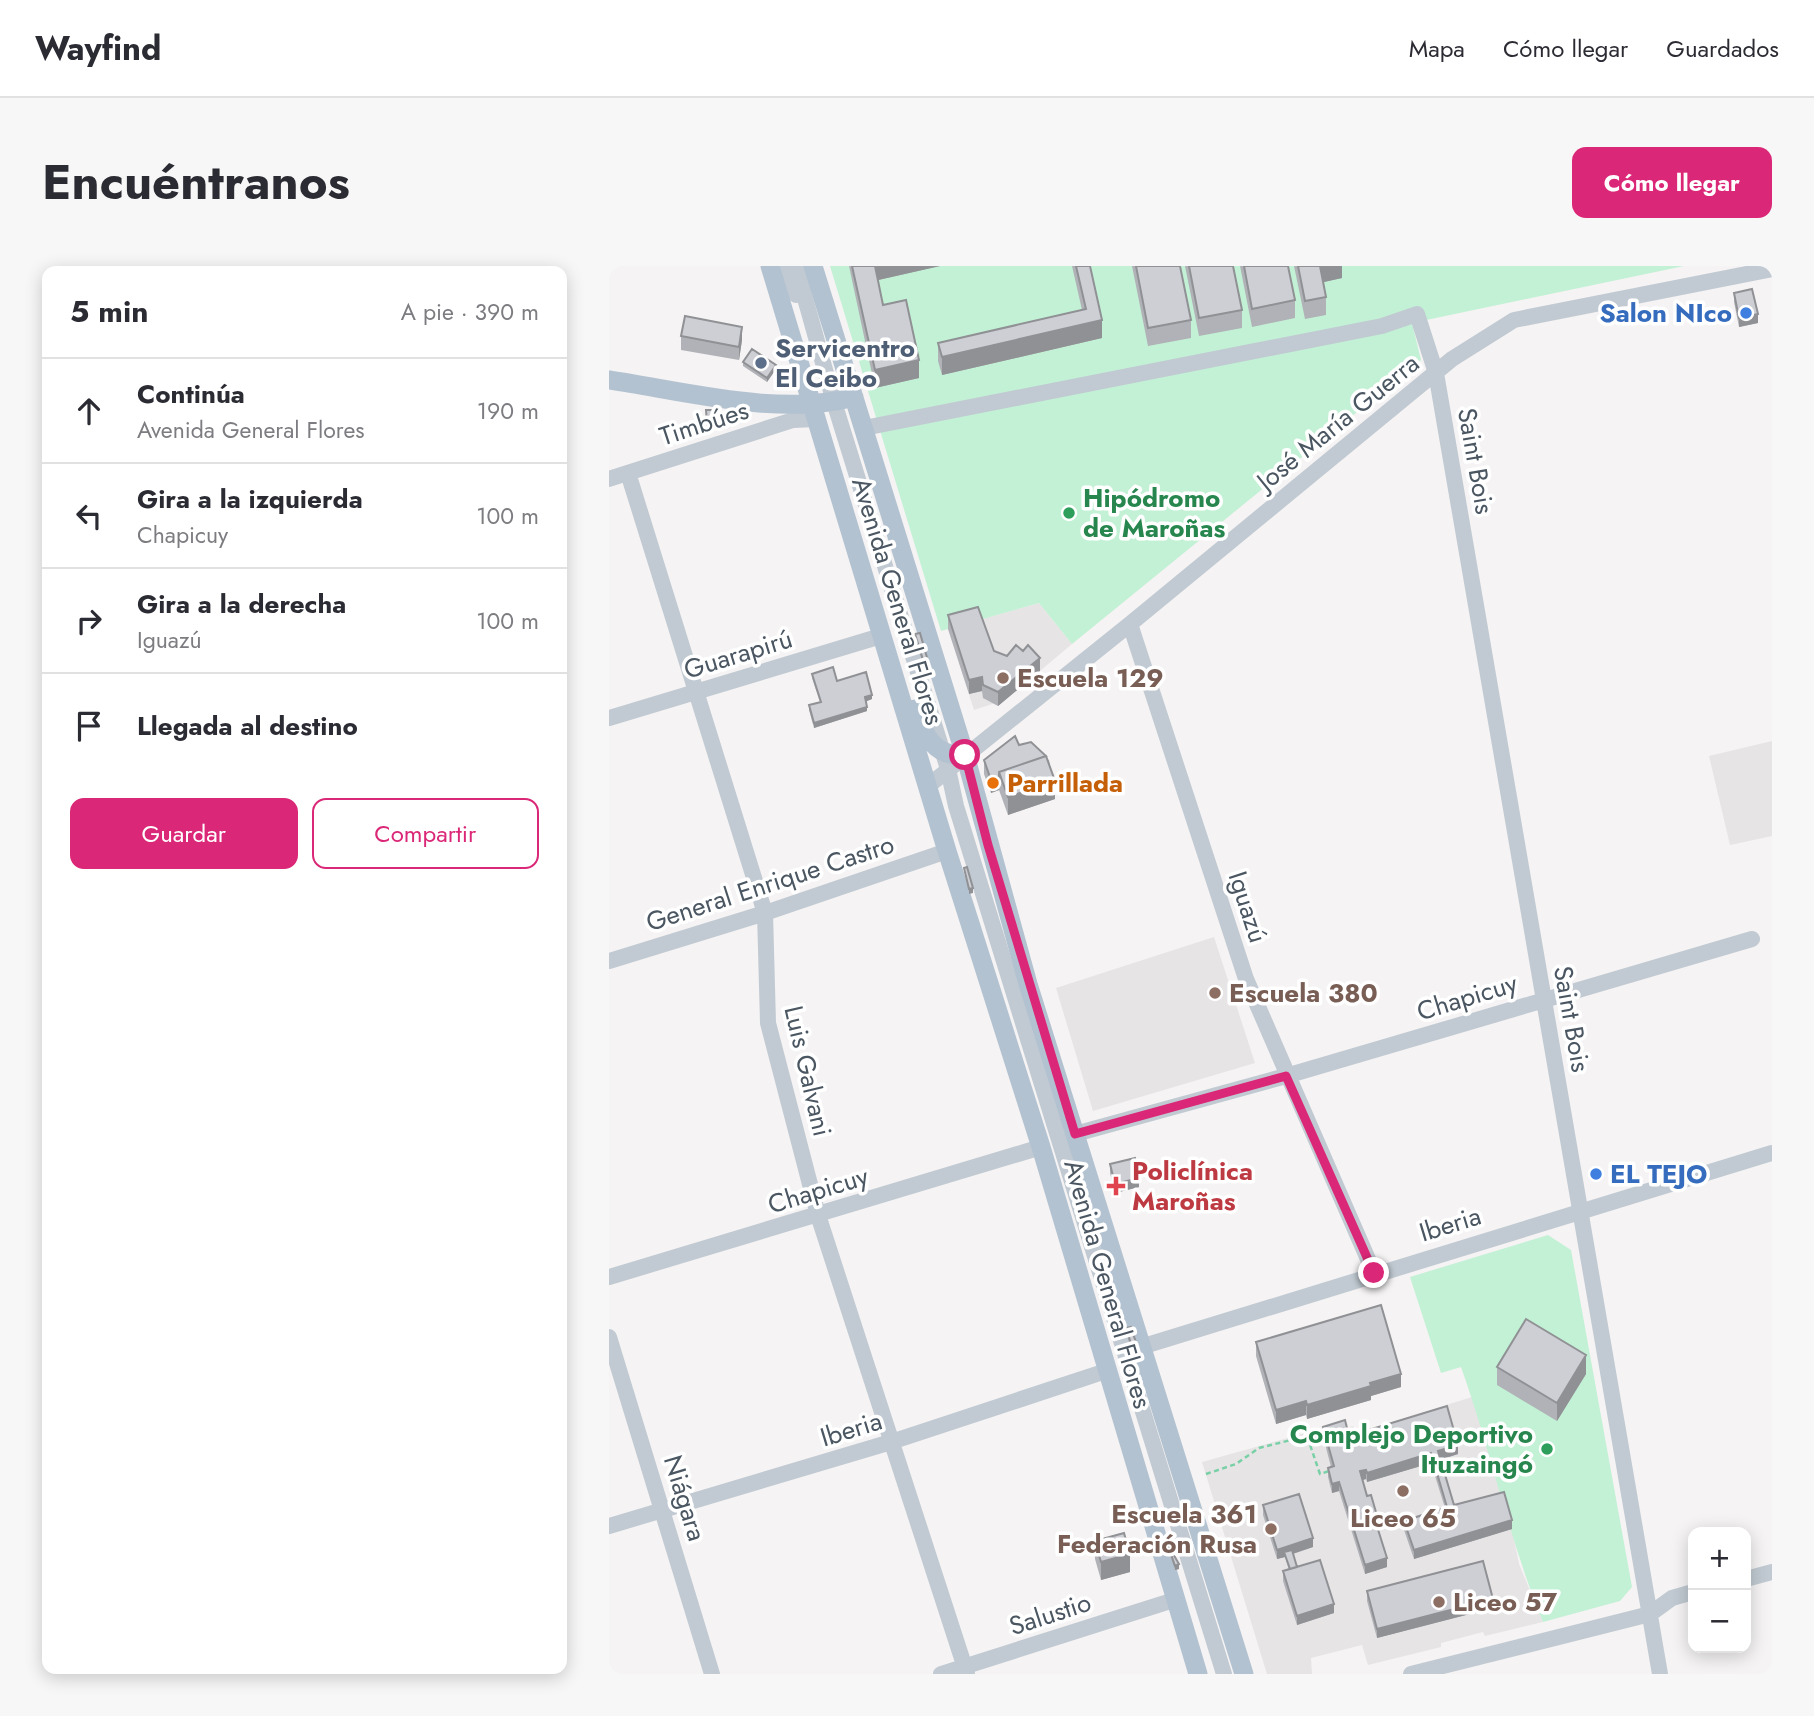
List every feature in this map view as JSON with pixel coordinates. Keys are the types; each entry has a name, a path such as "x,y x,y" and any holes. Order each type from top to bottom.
{"main road":[{"name":"Avenida General Flores","path":"770,266 927,786 1041,1147 1198,1674"},
{"name":"Avenida General Flores","path":"813,266 965,755 988,845 1116,1268 1144,1346 1244,1674"},
{"path":"609,380 813,412 834,402 854,397"},
{"path":"834,402 850,417 869,480 886,500"},
{"path":"881,636 898,659 921,724 946,761 965,755"}],"street":[{"name":"Avenida General Flores","path":"782,266 808,314"},
{"name":"Avenida General Flores","path":"796,266 834,402 946,761 968,846 1224,1674"},
{"name":"José María Guerra","path":"965,755 1130,624 1436,373 1514,320 1772,269"},
{"name":"Saint Bois","path":"864,428 1382,326 1417,314 1436,373 1660,1674"},
{"name":"Timbúes","path":"609,479 813,412"},
{"name":"Luis Galvani","path":"628,473 765,913 768,1023 818,1216 966,1670"},
{"name":"Avenida General Flores","path":"886,500 884,527 892,562 890,584"},
{"name":"Iguazú","path":"1130,624 1245,979 1374,1273"},
{"name":"Guarapirú","path":"609,718 881,636"},
{"path":"927,786 946,761"},
{"name":"General Enrique Castro","path":"609,961 765,913 947,851"},
{"name":"Chapicuy","path":"1075,1134 1286,1076 1752,939"},
{"name":"Chapicuy","path":"609,1277 1041,1147"},
{"name":"Iberia","path":"1144,1346 1581,1209 1772,1153"},
{"name":"Niágara","path":"609,1337 712,1674"},
{"name":"Iberia","path":"609,1526 891,1443 1106,1371"},
{"path":"1751,1578 1772,1572"},
{"path":"1411,1674 1650,1614 1672,1598 1688,1593"},
{"name":"Salustio","path":"941,1674 966,1670 1174,1600"}],"path":[{"path":"1206,1474 1236,1464 1259,1448 1307,1436 1320,1474 1329,1471"}],"shaded area":[{"path":"1039,603 1072,644 998,706 995,703 974,710 948,629"},
{"path":"1772,741 1772,836 1730,845 1709,756"},
{"path":"1214,937 1255,1063 1093,1111 1056,988"},
{"path":"1472,1397 1512,1529 1519,1564 1543,1622 1485,1636 1483,1632 1441,1643 1441,1647 1368,1665 1362,1645 1311,1658 1312,1674 1267,1674 1202,1462 1320,1429 1323,1436 1353,1426 1357,1433"}],"green space":[{"name":"Hipódromo de Maroñas","path":"830,266 1684,266 1412,323 1421,360 1072,644 1039,603 941,631"},
{"name":"Complejo Deportivo Ituzaingó","path":"1548,1235 1571,1250 1632,1587 1620,1601 1543,1622 1520,1559 1461,1367 1441,1373 1410,1277"}],"building":[{"path":"852,266 875,266 883,305 906,300 919,360 875,370"},
{"path":"1076,266 1090,266 1102,320 942,357 938,343 1086,309"},
{"path":"1136,266 1180,266 1191,320 1148,328"},
{"path":"1189,266 1233,266 1242,310 1199,318"},
{"path":"1244,266 1288,266 1295,300 1252,309"},
{"path":"1298,266 1320,266 1326,297 1305,301"},
{"path":"1752,289 1758,314 1739,318 1734,293"},
{"path":"685,316 742,327 739,347 681,336"},
{"path":"752,349 776,365 767,378 743,362"},
{"path":"706,410 717,410 717,424 707,424"},
{"path":"978,607 994,651 1007,656 1016,645 1023,651 1028,645 1040,658 998,692 983,685 982,677 969,680 948,615"},
{"path":"920,633 928,661 924,663 915,634"},
{"path":"833,667 837,681 866,672 872,695 865,697 867,707 814,723 809,705 821,702 812,674"},
{"path":"1015,736 1019,745 1031,742 1046,756 999,772 999,777 991,780 984,760"},
{"path":"1046,756 1055,781 1008,797 999,772"},
{"path":"967,867 973,888 969,889 964,868"},
{"path":"1135,1158 1139,1178 1115,1184 1110,1164"},
{"path":"1381,1305 1401,1374 1307,1405 1306,1401 1276,1410 1256,1342"},
{"path":"1526,1319 1586,1355 1557,1403 1497,1367"},
{"path":"1131,1327 1140,1355 1135,1356 1126,1328"},
{"path":"1447,1406 1458,1445 1438,1451 1454,1505 1504,1492 1512,1520 1414,1550 1404,1521 1447,1507 1431,1453 1367,1473 1366,1470 1360,1471 1367,1496 1371,1495 1378,1519 1375,1520 1387,1558 1365,1565 1339,1482 1332,1484 1328,1468 1334,1466 1323,1427 1345,1420 1349,1436"},
{"path":"1299,1494 1313,1538 1277,1550 1263,1505"},
{"path":"1124,1533 1130,1554 1101,1562 1095,1541"},
{"path":"1168,1545 1179,1564 1175,1566"},
{"path":"1292,1550 1297,1567 1290,1569 1284,1552"},
{"path":"1320,1560 1334,1604 1297,1616 1283,1571"},
{"path":"1483,1561 1493,1599 1377,1629 1367,1591"}],"place":[{"name":"Salon NIco","path":"1746,313"},
{"name":"Servicentro El Ceibo","path":"761,363"},
{"name":"Hipódromo de Maroñas","path":"1069,513"},
{"name":"Escuela 129","path":"1003,678"},
{"name":"Parrillada","path":"993,783"},
{"name":"Escuela 380","path":"1215,993"},
{"name":"EL TEJO","path":"1596,1174"},
{"name":"Policlínica Maroñas","path":"1116,1186"},
{"name":"Complejo Deportivo Ituzaingó","path":"1547,1449"},
{"name":"Liceo 65","path":"1403,1491"},
{"name":"Escuela 361 Federación Rusa","path":"1271,1529"},
{"name":"Liceo 57","path":"1439,1602"}],"route":[{"path":"965,755 1028,984 1075,1134 1286,1076 1374,1273"}]}
